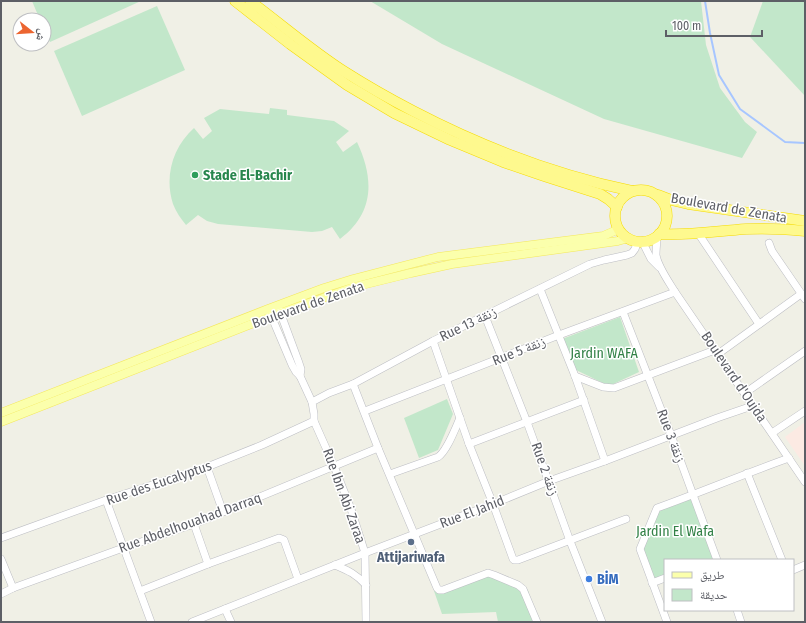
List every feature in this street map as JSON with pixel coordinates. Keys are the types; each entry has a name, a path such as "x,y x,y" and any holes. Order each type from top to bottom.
{"highway":[{"path":"235,1 292,40 347,85 404,112 438,124 482,144 516,157 595,182 632,191 643,190 653,193 660,198 664,204 666,220 664,228 652,239 636,240 623,234 618,229 615,214 617,206 620,200 632,191"},
{"path":"250,1 279,23 292,40"},
{"path":"404,112 450,140 503,162 600,194 617,206"},
{"name":"Boulevard de Zenata","path":"653,193 683,203 805,221"},
{"name":"Boulevard de Zenata","path":"658,235 747,229 805,231"}],"main road":[{"name":"Boulevard de Zenata","path":"279,309 300,297 324,288 438,257 603,236 618,229"},
{"name":"Boulevard de Zenata","path":"1,413 270,312 304,305 354,287 445,265 618,241 636,240"},
{"path":"300,297 304,305"},
{"name":"Boulevard de Zenata","path":"1,422 270,312"}],"street":[{"path":"698,233 759,324"},
{"name":"Boulevard d'Oujda","path":"658,235 656,254 663,272 675,292 745,393 752,406 805,482"},
{"name":"Boulevard d'Oujda","path":"636,240 663,272"},
{"name":"Rue 13 زنقة","path":"312,402 329,393 353,384 433,341 590,264 632,253 635,249 636,240"},
{"path":"575,376 603,387 614,388 717,352 803,296 772,251 769,243"},
{"path":"540,289 575,376 605,461"},
{"name":"Rue 5 زنقة","path":"364,411 559,335 675,292"},
{"path":"279,309 301,369 300,376"},
{"path":"270,312 292,365 300,376 312,402 314,421"},
{"name":"Rue 3 زنقة","path":"623,312 671,435 714,559"},
{"name":"Rue 2 زنقة","path":"485,316 527,422 570,541 602,622"},
{"path":"433,341 469,444 514,560 518,560 570,541 626,519"},
{"path":"745,393 805,351"},
{"path":"353,384 378,448 437,588 439,590 443,590 488,573 494,575 518,585 523,589 537,622"},
{"path":"469,444 584,400"},
{"name":"Rue El Jahid","path":"192,622 549,481 752,406"},
{"path":"772,433 805,411"},
{"path":"390,474 441,455 460,418"},
{"name":"Rue Ibn Abi Zaraa","path":"314,421 351,509 365,553 366,622"},
{"name":"Rue des Eucalyptus","path":"1,538 106,500 207,467 262,445 314,421"},
{"name":"Rue Abdelhouahad Darraq","path":"1,594 13,588 123,548 194,524 378,448"},
{"path":"667,622 640,550 657,508 789,458"},
{"path":"207,467 223,512"},
{"path":"748,473 782,559"},
{"path":"106,500 151,622"},
{"path":"194,524 208,564"},
{"path":"140,591 279,538 284,540 298,579"},
{"path":"1,559 13,588"},
{"path":"335,565 351,572 366,585"},
{"path":"794,570 805,565"},
{"path":"652,583 664,578"},
{"path":"225,609 231,622"},
{"path":"737,611 741,622"}],"shaded area":[{"path":"805,422 805,466 785,437"}],"green space":[{"path":"32,1 141,1 52,41 52,12 37,12"},
{"path":"370,1 701,1 706,45 720,88 745,122 757,132 742,158 604,119 442,44"},
{"path":"763,1 805,1 805,96 750,37"},
{"path":"157,6 185,70 82,116 54,51"},
{"name":"Stade El-Bachir","path":"270,108 287,110 287,115 334,121 349,131 336,142 343,152 357,142 363,155 366,169 368,194 360,218 340,239 332,227 322,231 312,232 218,224 207,221 198,215 186,225 180,218 173,204 170,193 170,173 176,153 187,136 194,128 203,139 212,131 204,118 220,109 269,114"},
{"name":"Jardin WAFA","path":"620,317 639,372 609,386 574,369 562,339"},
{"path":"447,399 453,414 438,450 419,458 404,418"},
{"name":"Jardin El Wafa","path":"693,495 716,557 712,559 664,559 664,578 652,583 640,543 654,507"},
{"path":"484,573 528,590 536,622 498,622 496,612 442,614 434,591"}],"waterway":[{"path":"705,1 719,75 740,109 785,142 805,143"}],"place":[{"name":"Stade El-Bachir","path":"195,175"},
{"name":"Attijariwafa","path":"411,542"},
{"name":"BİM","path":"589,579"}]}
